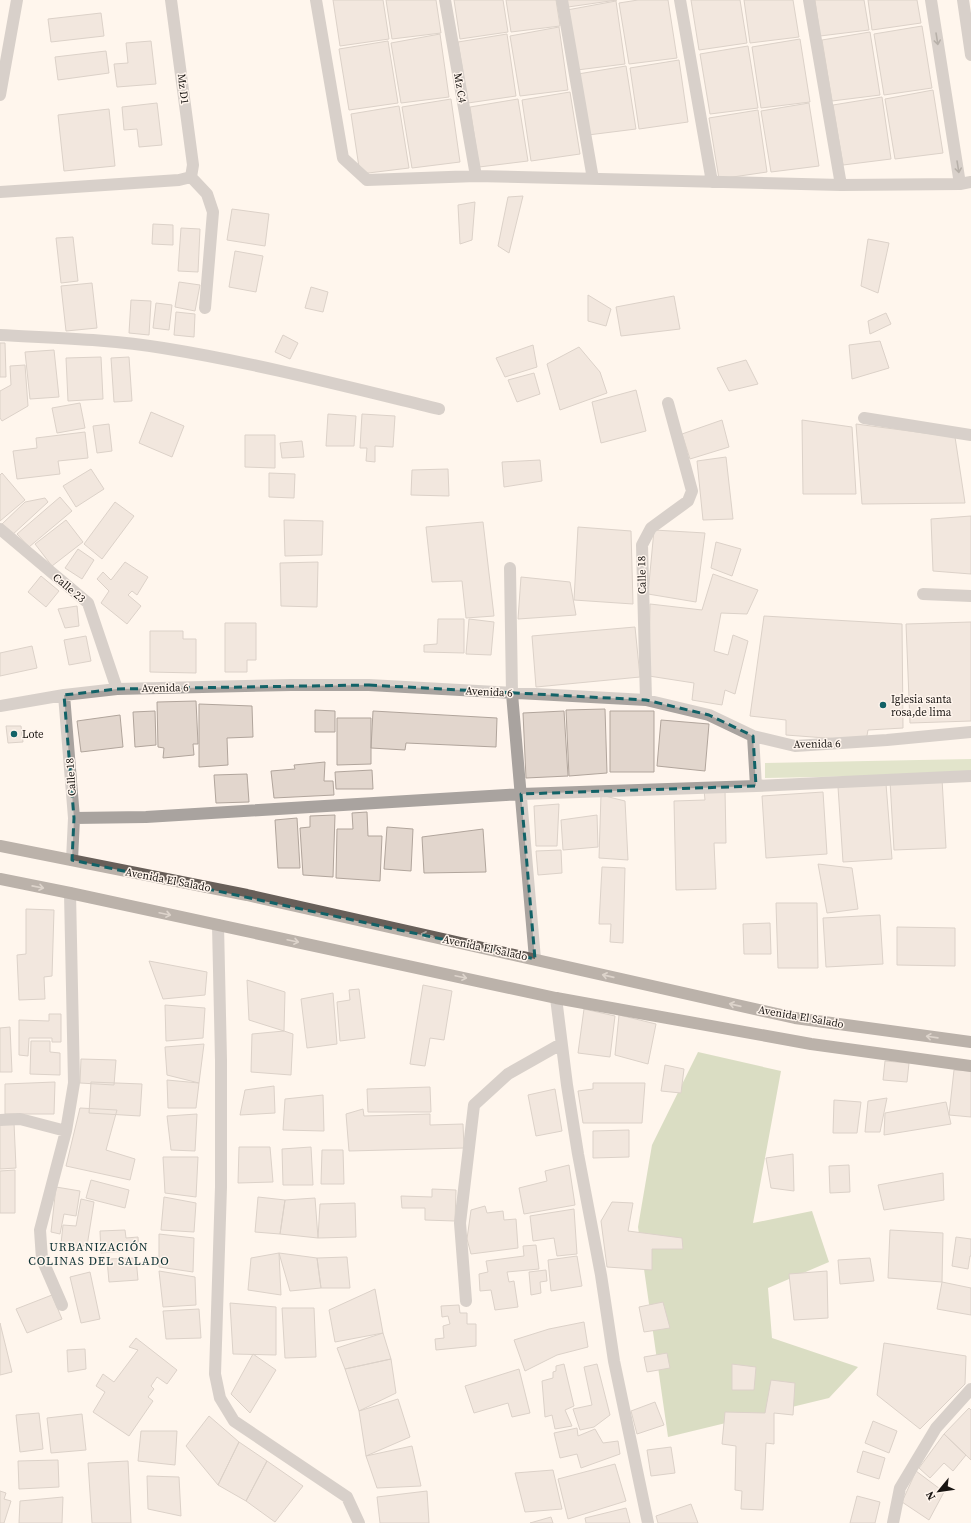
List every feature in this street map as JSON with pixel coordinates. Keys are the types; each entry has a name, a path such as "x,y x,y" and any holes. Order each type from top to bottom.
{"main road":[{"name":"Avenida El Salado","path":"0,846 159,879 248,895 795,1018 971,1042"},
{"path":"0,880 70,893 556,998 811,1044 971,1066"}],"street":[{"path":"0,95 17,0"},
{"name":"Mz D1","path":"171,0 193,165 191,177"},
{"path":"316,0 343,158 367,180 476,176 841,185 966,183 931,0"},
{"name":"Mz C4","path":"445,0 476,176"},
{"path":"562,0 594,179"},
{"path":"680,0 712,182"},
{"path":"809,0 841,185"},
{"path":"963,0 971,55"},
{"path":"0,192 179,180 191,177 207,194 213,212 205,308"},
{"path":"0,335 99,340 162,347 279,371 439,409"},
{"name":"Calle 18","path":"646,700 642,545 651,528 688,501 692,491 668,403"},
{"path":"864,418 971,435"},
{"name":"Calle 23","path":"0,529 88,603 118,689"},
{"path":"510,568 512,694 535,959"},
{"path":"923,594 971,596"},
{"name":"Avenida 6","path":"0,706 64,695 118,689 361,685 646,700 709,715 754,736 795,746 880,741 971,732"},
{"name":"Calle 18","path":"64,695 74,818 72,860"},
{"path":"754,736 756,786"},
{"path":"74,818 146,817 521,794 756,786 971,776"},
{"path":"62,1304 42,1259 40,1230 66,1131 74,1083 70,893"},
{"path":"218,925 221,1060 221,1187 215,1374 220,1398 234,1421 347,1497 359,1523"},
{"path":"556,998 577,1147 601,1275 614,1361 648,1523"},
{"path":"466,1301 460,1224 474,1105 508,1074 562,1044"},
{"path":"0,1120 20,1119 66,1131"},
{"path":"893,1523 900,1488 936,1428 971,1389"}],"highlighted area":[{"path":"369,685 646,700 709,715 753,736 756,786 521,794 535,959 72,860 74,818 64,695 117,689"}],"green space":[{"path":"971,759 971,774 765,778 765,763"},
{"path":"698,1052 781,1071 753,1223 812,1211 829,1262 768,1288 772,1338 858,1367 829,1398 668,1437 638,1227 652,1145"}],"building":[{"path":"333,0 383,0 389,39 340,46"},
{"path":"386,0 436,0 441,33 392,39"},
{"path":"454,0 503,0 508,32 460,39"},
{"path":"506,0 556,0 560,26 511,32"},
{"path":"567,0 617,0 568,7"},
{"path":"638,0 668,0 677,58 629,64 619,3"},
{"path":"691,0 740,0 747,43 699,50"},
{"path":"744,0 793,0 799,37 750,43"},
{"path":"815,0 864,0 869,30 820,36"},
{"path":"868,0 917,0 921,23 872,30"},
{"path":"616,1 625,64 577,70 567,10"},
{"path":"101,13 104,36 51,42 48,19"},
{"path":"922,26 932,88 884,95 874,34"},
{"path":"559,27 568,90 520,96 510,36"},
{"path":"870,32 880,95 832,101 822,40"},
{"path":"440,34 449,97 401,103 391,43"},
{"path":"507,34 516,96 468,103 458,42"},
{"path":"800,39 810,102 761,108 752,47"},
{"path":"151,41 156,84 117,87 114,64 128,63 126,43"},
{"path":"388,41 398,103 349,110 339,49"},
{"path":"748,46 758,108 710,114 700,54"},
{"path":"106,51 109,73 58,80 55,57"},
{"path":"679,60 688,122 639,129 630,68"},
{"path":"626,66 636,129 588,135 578,74"},
{"path":"933,90 943,153 895,159 885,99"},
{"path":"570,92 580,154 531,161 522,100"},
{"path":"882,97 891,159 843,165 833,105"},
{"path":"451,99 460,162 412,168 402,107"},
{"path":"518,99 528,161 479,167 470,107"},
{"path":"157,103 162,145 139,147 137,129 124,130 122,107"},
{"path":"809,103 819,166 771,172 761,111"},
{"path":"399,106 409,168 360,174 351,114"},
{"path":"109,109 115,166 64,171 58,115"},
{"path":"758,110 767,172 719,179 709,118"},
{"path":"523,196 509,253 498,246 508,197"},
{"path":"475,202 472,240 460,244 458,205"},
{"path":"232,209 269,214 265,246 227,240"},
{"path":"153,224 173,225 173,245 152,244"},
{"path":"181,228 200,229 198,272 178,271"},
{"path":"73,237 78,281 61,283 56,238"},
{"path":"868,239 889,243 878,293 861,286"},
{"path":"235,251 263,256 256,292 229,287"},
{"path":"179,282 200,285 195,311 175,307"},
{"path":"92,283 97,328 66,331 61,286"},
{"path":"311,287 328,292 323,312 305,308"},
{"path":"588,295 611,309 606,326 588,321"},
{"path":"674,296 680,329 621,336 616,307"},
{"path":"131,300 151,301 149,335 129,333"},
{"path":"156,303 172,305 169,330 153,328"},
{"path":"176,312 195,314 194,337 174,335"},
{"path":"886,313 891,324 870,334 868,321"},
{"path":"283,335 298,343 290,359 275,352"},
{"path":"880,341 889,368 852,379 849,345"},
{"path":"0,343 5,343 6,377 0,377"},
{"path":"533,345 537,367 505,377 496,358"},
{"path":"579,347 600,372 607,393 560,410 547,364"},
{"path":"54,350 59,397 30,399 25,352"},
{"path":"101,357 103,399 68,401 66,358"},
{"path":"129,357 132,401 114,402 111,358"},
{"path":"746,360 758,384 729,391 717,368"},
{"path":"25,365 28,406 2,421 0,418 0,391 11,385 10,366"},
{"path":"534,373 540,394 517,402 508,380"},
{"path":"636,390 646,431 601,443 592,402"},
{"path":"80,403 85,428 57,433 52,408"},
{"path":"151,412 184,426 172,457 139,443"},
{"path":"328,414 356,416 354,446 326,446"},
{"path":"362,414 395,416 393,447 375,446 375,462 366,461 367,448 360,448"},
{"path":"722,420 729,447 690,459 682,434"},
{"path":"802,420 852,427 856,494 803,494"},
{"path":"109,424 112,451 97,453 93,426"},
{"path":"856,424 955,437 965,503 862,504"},
{"path":"85,432 88,458 58,461 60,474 17,479 13,451 37,448 36,438"},
{"path":"245,435 275,435 275,468 245,467"},
{"path":"302,441 304,457 282,458 280,443"},
{"path":"726,457 733,519 703,520 697,461"},
{"path":"540,460 542,481 504,487 502,462"},
{"path":"91,469 104,489 76,507 63,486"},
{"path":"448,469 449,496 411,495 412,470"},
{"path":"2,473 25,500 0,521 0,475"},
{"path":"269,473 295,474 294,498 269,497"},
{"path":"60,497 72,511 29,547 17,534"},
{"path":"45,498 48,502 11,536 1,525 25,502"},
{"path":"115,502 134,516 102,559 84,544"},
{"path":"971,516 971,574 933,571 931,519"},
{"path":"66,520 83,542 52,566 35,544"},
{"path":"284,520 323,521 322,555 285,556"},
{"path":"483,522 494,616 466,618 462,581 432,582 426,527"},
{"path":"578,527 631,531 633,604 574,600"},
{"path":"654,530 705,533 696,602 648,594"},
{"path":"716,542 741,549 732,576 711,568"},
{"path":"78,549 94,560 82,579 65,568"},
{"path":"125,562 148,577 137,595 132,591 128,595 141,606 127,624 101,603 109,591 97,579 103,572 111,580"},
{"path":"318,562 317,607 281,606 280,563"},
{"path":"713,574 758,590 747,614 721,613 714,651 728,655 733,635 748,641 735,694 725,690 722,705 692,700 694,683 649,676 650,604 702,610"},
{"path":"41,576 59,591 46,607 28,592"},
{"path":"521,577 570,582 576,615 518,619"},
{"path":"77,606 79,626 65,628 58,609"},
{"path":"764,616 902,624 903,728 868,730 866,741 786,735 786,720 750,716"},
{"path":"438,619 464,619 464,653 424,652 424,645 437,644"},
{"path":"469,619 494,622 491,655 466,654"},
{"path":"971,622 971,721 910,723 906,624"},
{"path":"225,623 256,623 256,660 247,660 247,672 225,672"},
{"path":"635,627 640,677 536,687 532,636"},
{"path":"150,631 183,631 183,639 196,639 196,673 150,672"},
{"path":"86,636 91,661 69,665 64,640"},
{"path":"32,646 37,668 0,676 0,653"},
{"path":"196,701 198,744 193,744 194,755 163,758 164,748 158,747 157,702"},
{"path":"199,704 252,706 253,737 227,738 228,765 199,767"},
{"path":"605,709 607,773 569,776 566,710"},
{"path":"315,710 335,711 335,732 315,732"},
{"path":"155,711 156,745 135,747 133,712"},
{"path":"373,711 497,718 496,747 406,743 405,750 371,748"},
{"path":"564,711 568,776 526,778 523,713"},
{"path":"610,711 654,711 654,772 610,772"},
{"path":"120,715 123,747 81,752 77,721"},
{"path":"337,718 371,718 371,764 337,765"},
{"path":"661,720 709,724 705,771 657,766"},
{"name":"Lote","path":"6,726 21,726 23,742 8,743"},
{"path":"325,762 324,781 333,781 334,795 274,798 271,771 295,769 294,765"},
{"path":"372,770 373,789 336,789 335,772"},
{"path":"247,774 249,802 216,803 214,775"},
{"path":"942,779 946,848 894,850 890,781"},
{"path":"886,784 892,859 843,862 838,787"},
{"path":"704,790 725,790 726,843 714,843 716,889 676,890 674,801 705,800"},
{"path":"823,792 827,854 766,858 762,796"},
{"path":"601,795 625,801 628,860 599,858"},
{"path":"559,804 557,846 536,846 534,806"},
{"path":"367,812 368,836 382,836 380,881 336,878 337,829 353,829 352,813"},
{"path":"335,815 333,877 303,875 300,828 310,827 310,816"},
{"path":"597,815 598,847 563,850 561,820"},
{"path":"297,818 300,868 278,868 275,820"},
{"path":"387,827 413,829 411,871 384,869"},
{"path":"483,829 486,872 424,873 422,837"},
{"path":"561,850 562,873 538,875 536,851"},
{"path":"818,864 852,868 858,909 827,913"},
{"path":"602,867 625,868 623,943 610,942 611,924 599,924"},
{"path":"776,903 817,903 818,968 778,968"},
{"path":"26,909 54,910 52,976 44,977 45,999 19,1000 17,955 26,954"},
{"path":"880,915 883,964 826,967 823,918"},
{"path":"770,923 771,954 744,954 743,924"},
{"path":"897,927 955,928 955,966 897,965"},
{"path":"149,961 207,972 205,995 163,999"},
{"path":"247,980 285,992 284,1031 249,1020"},
{"path":"423,985 452,991 444,1040 430,1038 425,1066 410,1064"},
{"path":"359,989 365,1038 340,1041 337,1002 350,1000 349,990"},
{"path":"333,993 337,1044 307,1048 301,999"},
{"path":"165,1005 205,1008 203,1038 166,1041"},
{"path":"584,1009 615,1016 610,1057 578,1053"},
{"path":"49,1014 61,1014 61,1042 52,1042 52,1038 29,1038 28,1056 19,1055 19,1020 49,1021"},
{"path":"619,1015 656,1024 648,1064 615,1055"},
{"path":"10,1027 12,1072 0,1072 0,1028"},
{"path":"284,1031 293,1034 291,1075 251,1072 252,1034"},
{"path":"31,1041 50,1041 50,1052 60,1053 60,1075 30,1074"},
{"path":"204,1044 199,1083 167,1075 165,1047"},
{"path":"81,1059 116,1060 114,1085 80,1083"},
{"path":"885,1061 909,1063 907,1082 883,1080"},
{"path":"665,1065 684,1069 681,1093 661,1091"},
{"path":"954,1070 971,1071 971,1117 949,1115"},
{"path":"167,1080 199,1083 196,1108 168,1108"},
{"path":"55,1082 54,1114 5,1114 5,1084"},
{"path":"91,1082 142,1084 140,1116 89,1113"},
{"path":"593,1083 645,1083 642,1123 583,1123 578,1091 593,1089"},
{"path":"274,1086 275,1113 240,1115 245,1090"},
{"path":"430,1087 431,1112 368,1112 367,1089"},
{"path":"555,1089 562,1131 536,1136 528,1095"},
{"path":"323,1095 324,1131 283,1130 285,1099"},
{"path":"887,1098 880,1132 865,1132 868,1101"},
{"path":"834,1100 861,1102 857,1133 833,1133"},
{"path":"946,1102 951,1124 884,1135 885,1113"},
{"path":"80,1108 117,1110 106,1150 135,1159 130,1180 66,1166"},
{"path":"363,1109 364,1116 430,1114 430,1125 463,1124 464,1148 349,1151 346,1114"},
{"path":"197,1114 195,1151 171,1150 167,1116"},
{"path":"14,1123 16,1168 0,1169 0,1125"},
{"path":"629,1130 629,1157 593,1158 593,1131"},
{"path":"239,1147 270,1147 273,1182 238,1183"},
{"path":"311,1147 313,1185 283,1185 282,1149"},
{"path":"322,1150 343,1150 344,1184 321,1184"},
{"path":"793,1154 794,1191 771,1188 766,1158"},
{"path":"163,1157 198,1157 196,1197 165,1193"},
{"path":"569,1165 575,1205 524,1214 519,1188 547,1181 545,1171"},
{"path":"849,1165 850,1192 830,1193 829,1166"},
{"path":"15,1170 15,1213 0,1213 0,1171"},
{"path":"943,1173 944,1200 884,1210 878,1185"},
{"path":"91,1180 129,1190 125,1208 86,1198"},
{"path":"56,1187 80,1191 76,1216 64,1214 60,1234 51,1232"},
{"path":"432,1189 456,1190 455,1221 425,1220 425,1208 402,1208 401,1196 432,1197"},
{"path":"164,1197 196,1203 194,1232 161,1230"},
{"path":"258,1197 285,1200 280,1234 255,1232"},
{"path":"315,1198 318,1238 280,1234 285,1200"},
{"path":"81,1199 94,1202 87,1246 61,1244 63,1225 76,1226"},
{"path":"612,1202 633,1203 628,1231 682,1238 683,1249 652,1249 652,1270 607,1267 601,1221"},
{"path":"355,1203 356,1237 318,1238 320,1204"},
{"path":"485,1206 487,1213 503,1211 504,1220 516,1219 518,1248 471,1254 467,1239 471,1210"},
{"path":"574,1209 577,1254 557,1256 554,1238 533,1241 530,1216"},
{"path":"125,1230 126,1238 138,1237 139,1250 101,1253 100,1231"},
{"path":"890,1230 943,1233 942,1282 888,1278"},
{"path":"159,1234 194,1238 193,1272 159,1267"},
{"path":"956,1237 971,1239 971,1256 968,1269 952,1266"},
{"path":"536,1245 539,1269 507,1272 509,1282 514,1281 518,1307 495,1310 491,1290 480,1291 479,1274 488,1272 486,1261 524,1256 523,1246"},
{"path":"279,1253 317,1258 321,1288 290,1291"},
{"path":"279,1253 281,1295 248,1290 251,1258"},
{"path":"577,1256 582,1286 551,1291 548,1260"},
{"path":"347,1257 350,1288 321,1288 317,1258"},
{"path":"136,1258 138,1280 109,1282 107,1259"},
{"path":"870,1258 874,1281 840,1284 838,1260"},
{"path":"546,1270 547,1281 540,1282 541,1293 531,1295 529,1272"},
{"path":"159,1271 195,1277 196,1305 163,1307"},
{"path":"827,1271 828,1318 794,1320 789,1274"},
{"path":"90,1272 100,1319 81,1323 70,1277"},
{"path":"942,1282 971,1288 971,1315 937,1309"},
{"path":"375,1289 383,1333 335,1342 329,1310"},
{"path":"52,1295 62,1319 27,1333 16,1309"},
{"path":"663,1302 670,1328 644,1332 639,1307"},
{"path":"230,1303 276,1307 276,1355 233,1354"},
{"path":"459,1305 460,1313 467,1313 467,1324 476,1324 476,1346 436,1350 435,1339 444,1338 443,1326 450,1324 448,1316 442,1317 441,1306"},
{"path":"282,1308 314,1308 316,1357 285,1358"},
{"path":"199,1309 201,1338 166,1339 163,1311"},
{"path":"584,1322 588,1347 557,1355 525,1371 514,1340 549,1329"},
{"path":"0,1323 12,1372 0,1375"},
{"path":"383,1333 391,1359 345,1369 337,1348"},
{"path":"136,1338 177,1370 167,1384 157,1377 151,1386 154,1389 148,1397 153,1401 129,1436 93,1412 105,1392 96,1386 103,1374 114,1382 138,1350 129,1347"},
{"path":"884,1343 966,1356 965,1384 920,1429 877,1395"},
{"path":"85,1349 86,1369 68,1372 67,1350"},
{"path":"667,1353 670,1368 647,1372 644,1357"},
{"path":"253,1354 276,1370 250,1413 231,1394"},
{"path":"391,1359 396,1393 359,1411 345,1369"},
{"path":"564,1364 574,1406 565,1410 572,1426 555,1429 552,1415 545,1417 542,1381 553,1378 553,1372 556,1371 556,1366"},
{"path":"597,1364 610,1415 594,1427 580,1430 573,1409 592,1405 584,1367"},
{"path":"732,1364 756,1367 754,1390 732,1390"},
{"path":"519,1369 530,1413 512,1417 508,1403 474,1413 465,1386"},
{"path":"771,1380 795,1383 793,1415 774,1413 774,1444 766,1443 763,1510 741,1509 742,1491 735,1490 736,1446 722,1444 725,1412 765,1413"},
{"path":"398,1399 410,1437 366,1456 359,1411"},
{"path":"655,1402 664,1425 637,1434 631,1411"},
{"path":"969,1408 971,1410 971,1460 944,1434"},
{"path":"39,1413 43,1449 20,1452 16,1415"},
{"path":"82,1414 86,1450 51,1453 47,1418"},
{"path":"209,1416 239,1442 218,1485 186,1446"},
{"path":"873,1421 897,1431 889,1453 865,1443"},
{"path":"577,1428 578,1436 595,1429 603,1443 618,1441 620,1454 581,1468 577,1454 560,1458 554,1433"},
{"path":"141,1431 177,1431 175,1465 138,1461"},
{"path":"944,1434 966,1455 953,1471 944,1463 930,1478 919,1468"},
{"path":"239,1442 267,1461 246,1501 218,1485"},
{"path":"412,1446 421,1486 377,1488 366,1456"},
{"path":"671,1447 675,1473 651,1476 647,1450"},
{"path":"863,1451 885,1458 879,1479 857,1472"},
{"path":"58,1460 59,1487 19,1489 18,1461"},
{"path":"128,1461 131,1523 92,1523 88,1463"},
{"path":"267,1461 303,1486 275,1522 246,1501"},
{"path":"615,1464 626,1501 568,1519 558,1479"},
{"path":"553,1470 562,1509 525,1512 515,1473"},
{"path":"916,1471 944,1492 929,1520 902,1502"},
{"path":"147,1476 179,1477 181,1516 148,1509"},
{"path":"0,1491 6,1493 4,1499 11,1501 4,1523 0,1523"},
{"path":"427,1491 429,1523 380,1523 377,1497"},
{"path":"857,1496 880,1502 875,1523 850,1523"},
{"path":"63,1497 62,1523 19,1523 20,1501"},
{"path":"691,1504 698,1523 658,1523 656,1516"},
{"path":"626,1508 630,1523 586,1523 585,1518"},
{"path":"551,1517 553,1523 530,1523"}],"place":[{"name":"Iglesia santa rosa,de lima","path":"883,705"},
{"name":"Lote","path":"14,734"}],"district":[{"name":"URBANIZACIÓN COLINAS DEL SALADO","path":"99,1254"}]}
